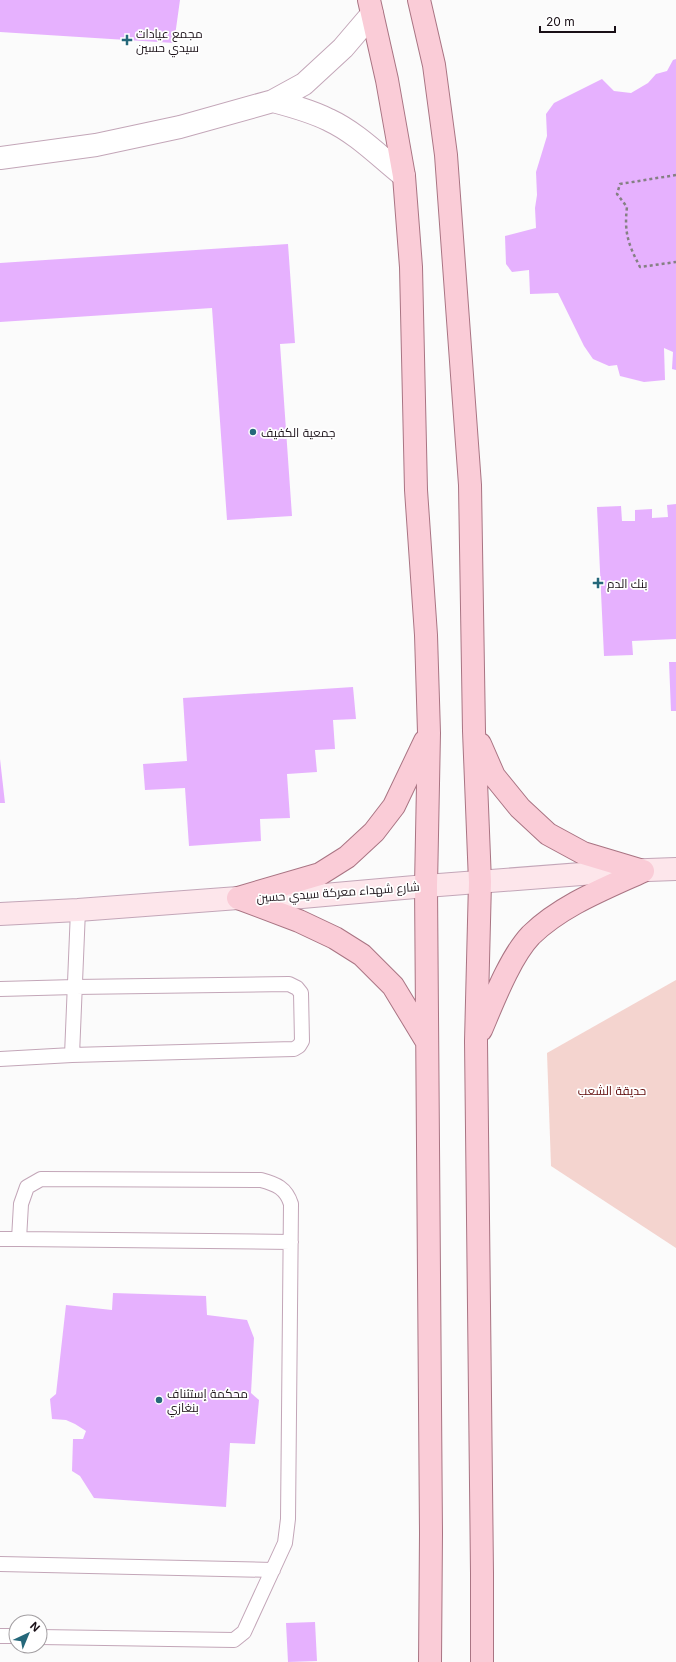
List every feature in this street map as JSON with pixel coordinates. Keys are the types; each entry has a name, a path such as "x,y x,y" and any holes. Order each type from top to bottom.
{"main road":[{"path":"418,0 434,65 446,155 470,485 474,731 480,882 476,1041 482,1662"},
{"path":"370,7 386,80 404,176 411,267 416,490 426,635 429,733 426,886 430,1662"},
{"path":"474,731 494,776 520,808 548,834 583,853 642,871"},
{"path":"238,898 320,874 347,857 374,832 394,806 429,733"},
{"name":"شارع شهداء معركة سيدي حسين","path":"0,914 78,910 238,898 268,900 620,871 676,869"},
{"path":"476,1041 501,983 530,936 571,905 642,871"},
{"path":"238,898 300,921 335,938 362,955 393,986 427,1043"}],"street":[{"path":"0,158 96,145 180,127 273,101 304,84 343,48 370,7"},
{"path":"273,101 303,109 330,120 357,137 404,176"}],"lane":[{"path":"72,1055 78,910"},
{"path":"0,989 75,986 289,984 297,988 301,993 302,1041 299,1046 294,1049 285,1051 72,1055 0,1059"},
{"path":"19,1239 21,1204 27,1187 41,1179 261,1180 276,1184 288,1194 291,1204 288,1519 285,1543 244,1632 234,1640 48,1637"},
{"path":"0,1239 291,1242"},
{"path":"0,1564 273,1570"}],"path":[{"path":"676,175 620,184 617,194 627,207 625,226 632,251 640,267 676,262"}],"green space":[{"name":"حديقة الشعب","path":"676,980 676,1248 551,1166 547,1053"}],"building":[{"path":"0,0 180,0 174,43 0,32"},
{"path":"676,59 676,370 672,369 673,352 664,348 665,380 644,382 620,376 617,365 609,366 593,359 584,346 558,293 530,294 529,270 512,272 506,264 505,236 536,228 536,172 547,136 546,114 554,103 602,79 614,91 631,93 648,83 656,74 667,71 673,60"},
{"name":"جمعية الكفيف","path":"288,244 295,343 280,344 292,516 227,520 212,308 0,322 0,263"},
{"path":"676,504 676,639 632,641 633,655 604,656 597,507 621,506 622,521 635,521 635,510 652,509 652,518 668,517 667,505"},
{"path":"669,662 676,662 676,711 671,711"},
{"path":"353,687 356,719 333,720 335,749 315,750 317,772 287,774 290,818 260,819 261,841 189,846 185,788 145,790 143,764 187,761 183,698"},
{"path":"0,759 5,803 0,803"},
{"path":"113,1293 206,1296 207,1315 247,1320 254,1338 251,1393 259,1400 255,1444 230,1443 226,1507 94,1498 80,1476 72,1471 73,1439 83,1439 86,1431 66,1420 52,1419 50,1399 56,1394 66,1305 112,1310"},
{"path":"315,1622 317,1661 288,1662 286,1623"}],"place":[{"name":"مجمع عيادات سيدي حسين","path":"127,40"},
{"name":"جمعية الكفيف","path":"253,432"},
{"name":"بنك الدم","path":"598,583"},
{"name":"محكمة إستئناف بنغازي","path":"159,1400"}]}
